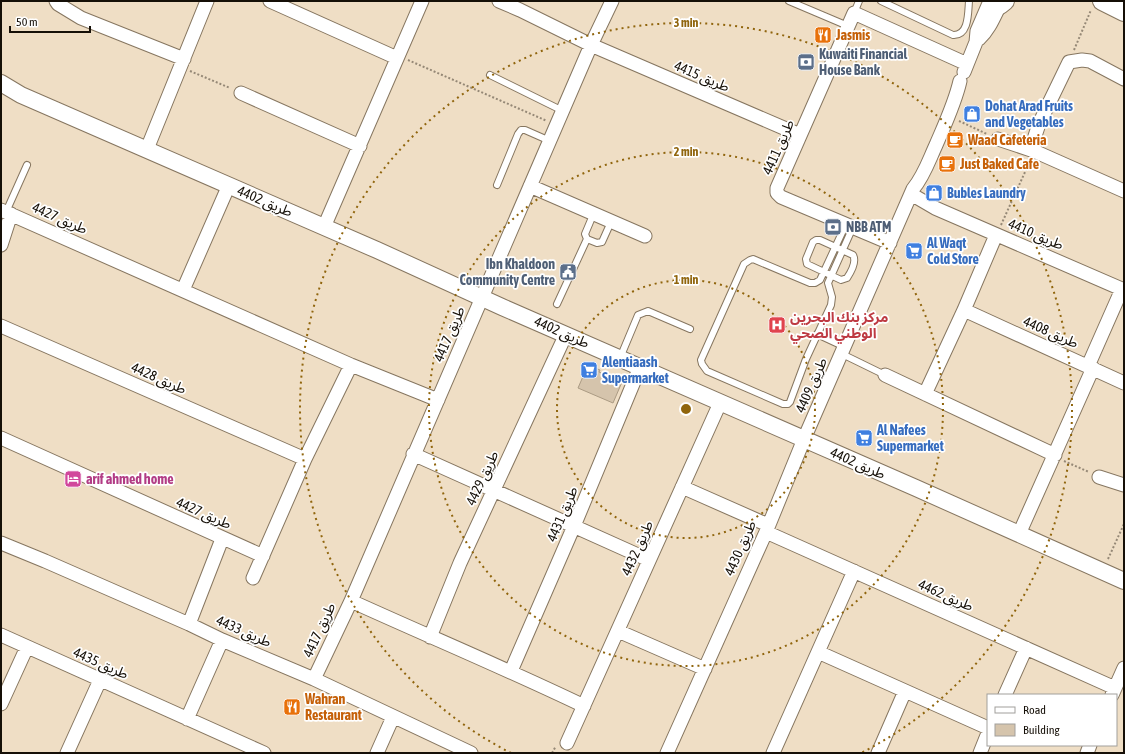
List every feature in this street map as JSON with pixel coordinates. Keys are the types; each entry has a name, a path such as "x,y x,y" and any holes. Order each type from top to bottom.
{"main road":[{"path":"1097,4 1124,12"}],"street":[{"path":"56,1 58,4 80,18 184,59"},
{"path":"147,149 207,1"},
{"path":"270,1 397,57"},
{"path":"324,227 422,1"},
{"name":"طريق 4415","path":"499,1 522,5 591,45 800,135"},
{"name":"طريق 4417","path":"314,679 351,601 413,454 438,400 591,45 612,1"},
{"name":"طريق 4409","path":"911,194 916,173 946,105 960,81 976,42 984,34 999,2"},
{"path":"857,7 967,64"},
{"name":"طريق 4411","path":"857,7 777,188 777,193 781,197 890,243"},
{"path":"1034,151 1035,136 1039,124 1069,62 1082,60 1090,61 1124,79"},
{"name":"طريق 4409","path":"804,439 911,194 922,175 948,117 960,81"},
{"name":"طريق 4402","path":"1,83 21,95 147,149 1124,581"},
{"path":"241,93 360,146"},
{"name":"طريق 4402","path":"1,94 21,95"},
{"path":"998,139 1034,151 1124,191"},
{"path":"183,290 229,186"},
{"path":"530,186 645,236"},
{"name":"طريق 4410","path":"911,194 926,207 935,208 1123,290"},
{"name":"طريق 4427","path":"1,245 6,212 351,364 438,400"},
{"path":"925,394 964,310 996,235"},
{"path":"1019,534 1054,455 1123,290"},
{"name":"طريق 4408","path":"964,310 1124,383"},
{"name":"طريق 4428","path":"1,326 305,460"},
{"name":"طريق 4429","path":"430,637 460,563 566,334"},
{"path":"253,578 305,460 351,364"},
{"name":"طريق 4431","path":"510,671 574,526 640,367"},
{"path":"885,375 1054,455"},
{"name":"طريق 4432","path":"567,743 720,402"},
{"name":"طريق 4427","path":"1,438 222,539 263,556"},
{"name":"طريق 4430","path":"667,753 767,528 804,439"},
{"path":"413,454 649,560"},
{"path":"1099,477 1124,485"},
{"name":"طريق 4462","path":"682,487 854,571 1026,648 1114,691"},
{"path":"189,624 222,539"},
{"name":"طريق 4433","path":"1,543 314,679 469,753"},
{"path":"773,753 854,571"},
{"path":"351,601 510,671 584,706"},
{"path":"618,631 705,669"},
{"name":"طريق 4435","path":"1,635 187,720 264,753"},
{"path":"187,720 222,640"},
{"path":"1,704 27,647"},
{"path":"1005,694 1026,648"},
{"path":"818,652 987,728"},
{"path":"1114,691 1124,668"},
{"path":"67,753 100,680"},
{"path":"878,753 905,691"},
{"path":"377,753 392,717"},
{"path":"980,753 987,736"}],"lane":[{"path":"789,1 849,26"},
{"path":"881,1 953,35 961,34 964,31 969,1"},
{"path":"490,75 563,112"},
{"path":"497,185 521,130 525,130 550,141"},
{"path":"6,212 27,165"},
{"path":"593,214 585,234 588,239 600,243 611,222"},
{"path":"850,226 842,250 828,282 828,288 832,294 832,301 801,372 790,402 786,404 707,371 701,360 744,264 750,260 757,260 812,284 817,283 820,280 836,247 850,226"},
{"path":"557,304 588,239"},
{"path":"816,240 820,240 842,250 853,255 855,258 855,262 846,279 841,280 809,265 806,261 813,242 816,240"},
{"path":"620,358 638,315 648,311 690,329"},
{"path":"817,334 885,375"}],"path":[{"path":"1069,62 1097,4"},
{"path":"397,57 557,125"},
{"path":"184,59 185,68 241,93"},
{"path":"948,117 998,139"},
{"path":"996,235 1034,151"},
{"path":"1054,455 1099,477"},
{"path":"1103,572 1124,524"}],"building":[{"path":"588,365 600,370 599,372 622,382 613,403 578,388"}],"place":[{"name":"Jasmis","path":"823,35"},
{"name":"Kuwaiti Financial House Bank","path":"806,62"},
{"name":"Dohat Arad Fruits and Vegetables","path":"972,114"},
{"name":"Waad Cafeteria","path":"955,140"},
{"name":"Just Baked Cafe","path":"947,164"},
{"name":"Bubles Laundry","path":"934,193"},
{"name":"NBB ATM","path":"833,227"},
{"name":"Al Waqt Cold Store","path":"914,251"},
{"name":"Ibn Khaldoon Community Centre","path":"568,272"},
{"name":"مركز بنك البحرين الوطني الصحي","path":"777,325"},
{"name":"Alentiaash Supermarket","path":"589,370"},
{"name":"Al Nafees Supermarket","path":"864,438"},
{"name":"arif ahmed home","path":"73,479"},
{"name":"Wahran Restaurant","path":"292,707"}]}
